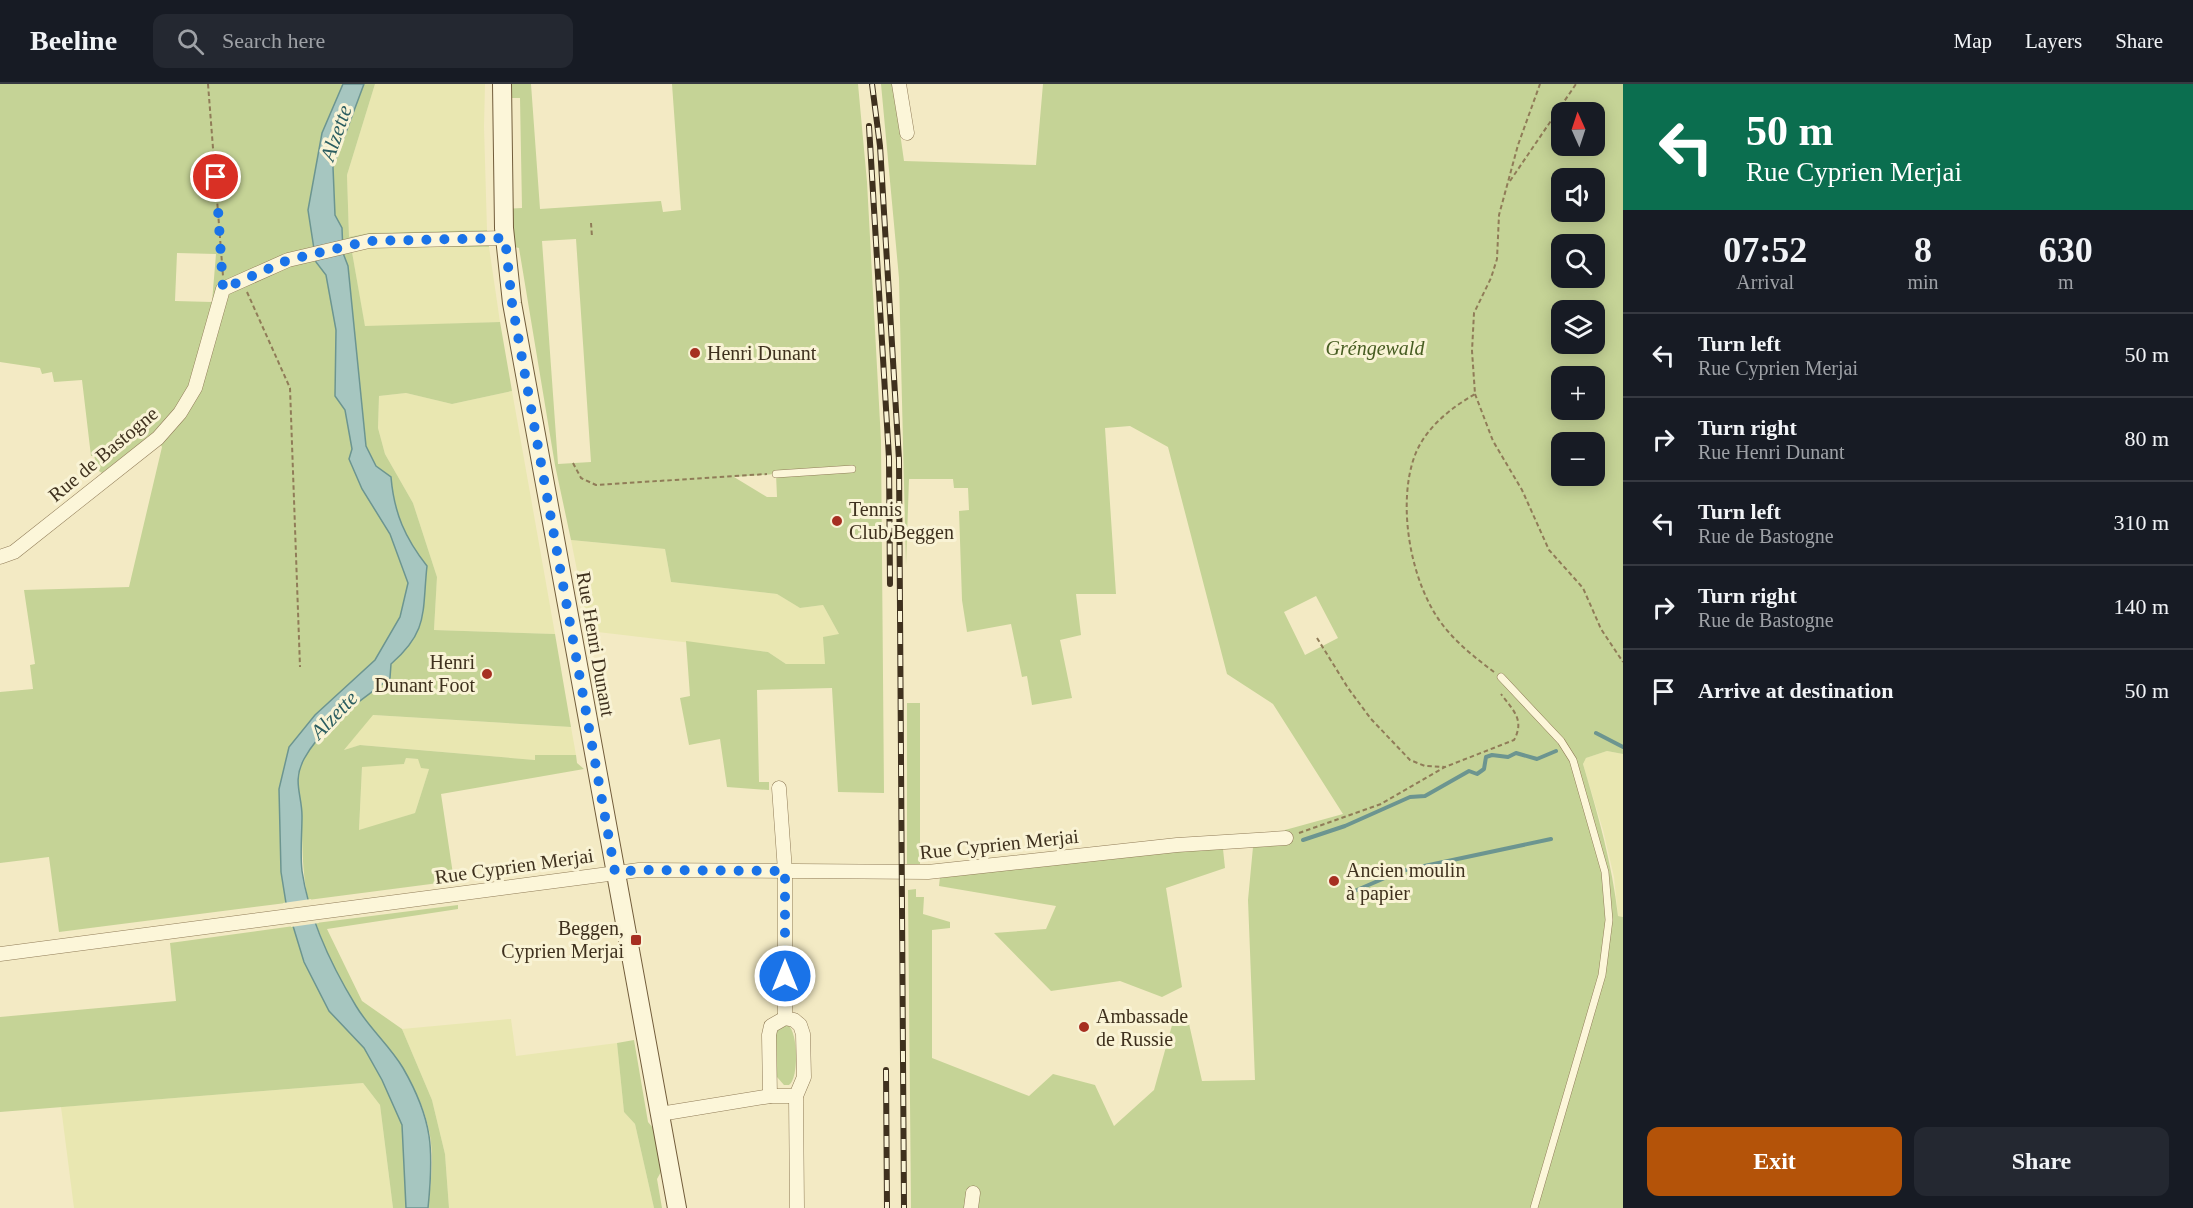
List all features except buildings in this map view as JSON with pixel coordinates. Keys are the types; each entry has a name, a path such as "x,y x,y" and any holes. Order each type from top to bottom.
{"main road":[{"name":"Rue Henri Dunant","path":"502,84 505,238 512,303 677,1208"}],"street":[{"path":"898,84 907,133"},
{"path":"223,289 288,260 369,241 505,238"},
{"name":"Rue de Bastogne","path":"0,557 14,552 149,445 180,413 195,388 223,289"},
{"path":"779,788 785,871 785,1018"},
{"name":"Rue Cyprien Merjai","path":"0,954 615,872 639,870 928,872 1177,845 1286,838"},
{"path":"770,1096 769,1035 771,1026 785,1018 794,1020 800,1026 803,1034 804,1077 796,1096 797,1208"},
{"path":"660,1114 770,1096 796,1096"},
{"path":"970,1208 973,1193"}],"lane":[{"path":"776,474 852,469"},
{"path":"1502,677 1562,741 1573,760 1605,872 1609,921 1602,975 1534,1208"}],"path":[{"path":"208,84 223,289"},
{"path":"1540,84 1518,145 1499,215 1497,259 1491,278 1474,313 1472,351 1476,394 1493,441 1522,490 1549,550 1583,588 1601,629 1623,662"},
{"path":"1508,184 1576,84"},
{"path":"591,223 592,237"},
{"path":"241,280 290,388 300,667"},
{"path":"1286,838 1381,804 1445,767 1514,740 1520,730 1519,717 1497,688 1496,681 1502,677 1472,655 1445,628 1428,602 1416,575 1408,532 1408,481 1415,453 1434,425 1450,409 1476,394"},
{"path":"573,464 581,478 596,486 776,474"},
{"path":"1317,638 1348,688 1371,719 1410,760 1425,766 1445,767"}],"shaded area":[{"path":"375,84 485,84 487,230 369,233 349,237 347,175"},
{"path":"371,247 489,247 500,322 365,327 352,252"},
{"path":"512,391 555,634 434,630 437,577 413,503 385,454 378,428 379,396 406,393 452,404"},
{"path":"571,540 665,549 671,582 777,594 800,608 823,605 839,634 826,664 786,664 768,652 589,631"},
{"path":"372,715 571,727 576,755 535,755 535,760 361,745 344,750"},
{"path":"1607,751 1623,754 1623,917 1618,916 1614,877 1603,830 1583,764 1586,758"},
{"path":"406,758 418,759 429,769 415,813 359,831 362,766 404,764"},
{"path":"511,1019 516,1056 617,1043 624,1112 635,1124 654,1208 449,1208 445,1154 432,1100 402,1029"},
{"path":"363,1083 380,1105 393,1208 74,1208 61,1107"}],"green space":[{"path":"0,84 343,84 322,133 316,262 326,275 336,330 335,396 345,410 362,489 390,534 408,583 400,617 375,660 315,715 279,789 281,872 286,903 59,932 49,857 0,863 0,692 33,689 30,665 35,664 24,590 129,587 162,447 154,432 102,473 99,471 94,456 91,456 82,380 54,382 52,372 42,374 40,368 0,362","holes":["177,253 216,254 212,302 175,301"]},
{"path":"364,84 375,84 347,175 349,237 369,233 487,230 489,247 371,247 352,252 365,326 500,322 512,391 452,404 406,393 379,396 378,428 385,454 413,503 437,577 434,630 555,634 571,727 373,715 344,750 360,745 535,760 535,755 576,755 577,763 584,769 441,794 454,881 308,900 303,868 302,810 296,789 299,769 307,754 331,724 390,678 391,664 418,631 423,609 427,566 402,524 395,502 391,477 376,466 366,446 348,266 343,253 342,228 335,215 333,167","holes":["406,758 418,759 421,768 429,769 415,813 359,830 362,767 404,764"]},
{"path":"502,84 531,84 540,209 661,201 663,212 681,210 672,84 858,84 867,182 881,441 884,793 838,792 832,688 757,690 759,782 769,782 769,790 727,787 720,739 689,745 680,698 690,696 686,641 768,652 786,664 825,664 823,637 839,634 823,605 800,608 777,594 671,582 665,549 571,540 555,465 519,248 506,245 504,209 522,208 520,98 502,98","holes":["576,239 591,462 558,464 542,241","776,474 777,497 767,497 734,477"]},
{"name":"Gréngewald","path":"881,84 893,84 904,161 1036,165 1043,84 1623,84 1623,754 1607,751 1586,758 1583,764 1608,858 1618,916 1623,917 1623,1208 911,1208 908,890 916,889 916,897 924,897 923,914 950,922 950,928 932,930 932,1058 1029,1096 1053,1074 1095,1085 1114,1126 1154,1090 1174,1018 1187,1015 1202,1081 1255,1080 1248,900 1253,847 1265,846 1286,838 1285,830 1343,814 1273,704 1227,674 1168,447 1130,426 1105,428 1116,594 1076,594 1081,635 1060,640 1072,698 1032,705 1027,676 1022,677 1011,624 967,632 962,600 959,511 969,510 968,488 954,488 953,479 909,479 906,566 899,278","holes":["1316,596 1338,638 1305,655 1284,612"]},
{"path":"907,703 920,703 920,864 907,864"},
{"path":"1223,849 1225,868 1166,888 1182,987 1162,997 1120,981 1051,991 994,933 1046,929 1056,906 939,886 940,877 1177,850"},
{"path":"458,905 458,909 327,929 362,1001 402,1029 432,1100 445,1154 449,1208 428,1208 432,1167 431,1147 423,1110 399,1065 345,990 316,923"},
{"path":"294,926 304,962 329,1011 364,1048 382,1080 402,1125 406,1208 393,1208 380,1105 363,1083 0,1112 0,1017 176,1001 170,943"},
{"path":"788,1025 794,1036 796,1065 792,1081 789,1085 784,1085 777,1077 776,1034 778,1029"},
{"path":"634,1040 648,1122 653,1128 662,1170 657,1179 662,1208 654,1208 635,1124 624,1112 617,1043"}],"water":[{"name":"Alzette","path":"343,84 364,84 333,167 335,215 342,228 343,253 348,266 366,446 376,466 391,477 395,502 402,524 427,566 423,609 418,631 391,664 390,678 332,724 312,746 300,767 298,781 302,808 301,864 310,907 330,958 361,1014 403,1068 426,1120 431,1152 428,1208 406,1208 402,1125 382,1080 364,1048 329,1011 304,962 286,903 281,872 279,789 289,747 315,715 375,660 400,617 408,583 390,534 362,489 349,459 352,449 345,410 335,396 336,330 326,275 316,262 308,210 322,133"}],"pier":[{"path":"311,899 319,923 291,927 283,903"}],"waterway":[{"path":"1596,733 1623,747"},
{"path":"1303,840 1345,826 1410,797 1425,796 1469,771 1477,774 1484,769 1486,757 1492,755 1508,757 1516,753 1537,759 1556,751"},
{"path":"1350,893 1401,871 1551,839"}],"railway":[{"path":"872,84 880,146 899,460 904,1208"},
{"path":"869,126 889,458 890,584"},
{"path":"886,1070 887,1208"}],"place":[{"name":"Henri Dunant","path":"695,353"},
{"name":"Tennis Club Beggen","path":"837,521"},
{"name":"Henri Dunant Foot","path":"487,674"},
{"name":"Ancien moulin à papier","path":"1334,881"},
{"name":"Beggen, Cyprien Merjai","path":"636,940"},
{"name":"Ambassade de Russie","path":"1084,1027"}],"route":[{"path":"216,177 223,289 265,268 288,260 369,241 505,238 512,303 615,872 639,870 785,871 785,976"}]}
